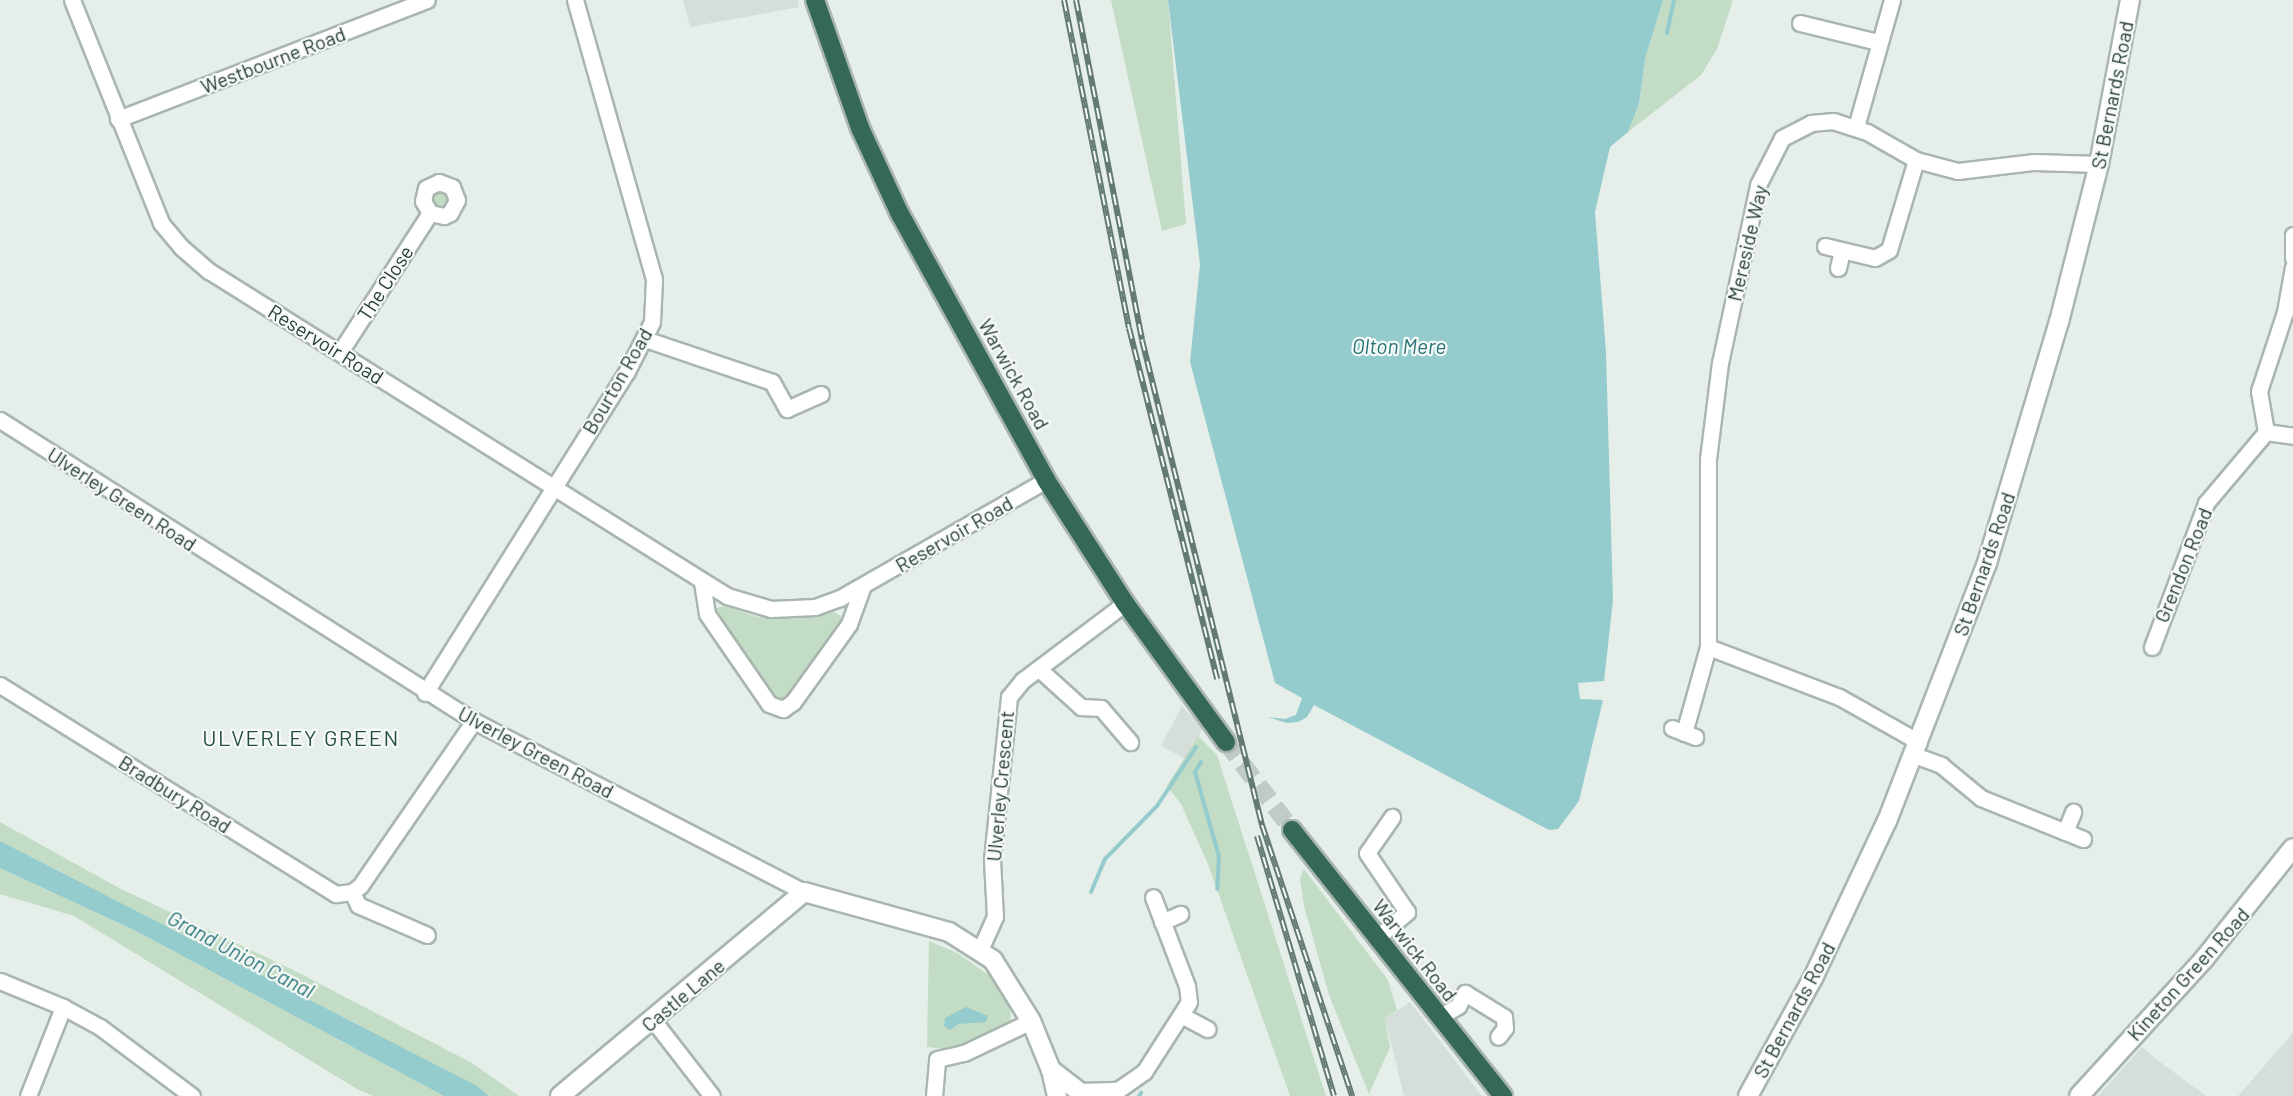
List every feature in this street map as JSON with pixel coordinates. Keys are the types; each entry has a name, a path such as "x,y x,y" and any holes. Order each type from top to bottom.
{"highway":[{"name":"Warwick Road","path":"815,0 860,128 900,214 1046,480 1125,603 1226,742"},
{"name":"Warwick Road","path":"1292,830 1503,1096"}],"street":[{"name":"Reservoir Road","path":"72,0 161,223 181,247 209,271 727,596 771,609 815,607 862,588 1046,480"},
{"name":"Westbourne Road","path":"118,120 427,0"},
{"name":"Bourton Road","path":"425,693 645,339 652,322 654,279 575,0"},
{"path":"1856,127 1878,42 1892,0"},
{"name":"St Bernards Road","path":"1748,1096 1852,898 1917,748 1987,563 2030,427 2099,164 2130,0"},
{"path":"1800,23 1878,42"},
{"name":"Mereside Way","path":"1683,733 1708,647 1708,459 1720,363 1758,185 1782,138 1797,128 1833,121 1856,127 1916,160 1958,171 1978,172 2034,162 2099,164"},
{"path":"1825,246 1875,258 1889,250 1916,160"},
{"name":"The Close","path":"340,352 430,213"},
{"path":"2293,235 2293,258"},
{"path":"1838,268 1842,250"},
{"path":"2293,267 2285,312 2262,375 2260,410 2266,432 2293,436"},
{"path":"645,339 772,382 787,410 821,394"},
{"name":"Ulverley Green Road","path":"0,420 425,693 474,721 804,892 949,932 980,950 1002,970 1031,1021 1051,1070 1072,1094"},
{"name":"Grendon Road","path":"2152,647 2206,503 2266,432"},
{"path":"702,582 707,614 769,704 783,709 794,702 849,624 862,588"},
{"name":"Ulverley Crescent","path":"980,950 994,917 992,859 1009,697 1013,689 1125,603"},
{"path":"1708,647 1839,697 1941,765 1981,798 2083,839"},
{"path":"1039,669 1081,707 1101,708 1130,742"},
{"name":"Bradbury Road","path":"0,685 328,891 352,892"},
{"path":"427,935 358,904 352,892 474,721"},
{"path":"2065,832 2073,812"},
{"path":"1377,938 1407,912 1367,853 1392,817"},
{"name":"Kineton Green Road","path":"2079,1096 2204,959 2293,848"},
{"name":"Castle Lane","path":"560,1096 804,892"},
{"path":"1072,1094 1106,1094 1144,1072 1189,1002 1187,986 1153,897"},
{"path":"1162,922 1180,914"},
{"path":"0,981 63,1006 100,1027 192,1096"},
{"path":"1439,1017 1458,1006 1465,993 1504,1017 1505,1028 1498,1037"},
{"path":"28,1096 63,1006"},
{"path":"1180,1015 1207,1029"},
{"path":"653,1020 712,1096"},
{"path":"934,1096 937,1059 964,1053 1031,1021"}],"shaded area":[{"path":"683,0 798,0 799,7 690,27"},
{"path":"1182,706 1203,728 1186,759 1161,746"},
{"path":"1410,1002 1482,1096 1404,1096 1385,1019"},
{"path":"2293,1033 2293,1096 2238,1096"},
{"path":"2142,1047 2160,1062 2206,1096 2098,1096"}],"green space":[{"path":"1111,0 1168,0 1186,224 1162,231"},
{"path":"1663,0 1733,0 1717,49 1701,75 1628,132 1639,104 1645,59"},
{"path":"435,187 451,194 447,208 435,209 428,196"},
{"path":"725,606 758,617 782,618 832,611 841,616 842,622 786,701 779,703 772,699 717,616 716,608"},
{"path":"1198,736 1217,755 1326,1096 1290,1096 1208,864 1181,804 1167,786"},
{"path":"0,822 119,888 291,969 472,1063 519,1096 491,1096 0,841"},
{"path":"0,868 136,931 444,1096 373,1096 357,1089 74,916 0,894"},
{"path":"1304,869 1388,980 1397,1010 1385,1019 1390,1047 1369,1094 1329,995 1304,906 1300,878"},
{"path":"929,941 957,953 990,976 1010,1004 1011,1024 953,1050 927,1047"}],"water":[{"name":"Olton Mere","path":"1168,0 1663,0 1645,59 1639,104 1628,132 1610,147 1595,212 1606,352 1613,600 1604,681 1578,683 1580,699 1603,700 1579,801 1558,829 1549,830 1314,705 1307,717 1298,722 1287,723 1268,717 1285,719 1296,715 1302,698 1275,683 1190,362 1200,264"},
{"path":"0,841 477,1086 489,1096 444,1096 136,931 0,868"},
{"path":"966,1007 988,1016 986,1022 958,1024 950,1030 944,1026 945,1018"}],"waterway":[{"path":"1667,33 1674,0"},
{"path":"1091,892 1105,859 1157,806 1196,747"},
{"path":"1201,762 1195,772 1219,856 1217,889"}],"tunnel":[{"path":"1226,742 1292,830"}],"railway":[{"path":"1064,0 1129,328 1217,679"},
{"path":"1076,0 1142,340 1262,825 1352,1096"},
{"path":"1257,836 1334,1096"}],"district":[{"name":"ULVERLEY GREEN","path":"301,738"}],"water label":[{"name":"Grand Union Canal","path":"241,954"}]}
